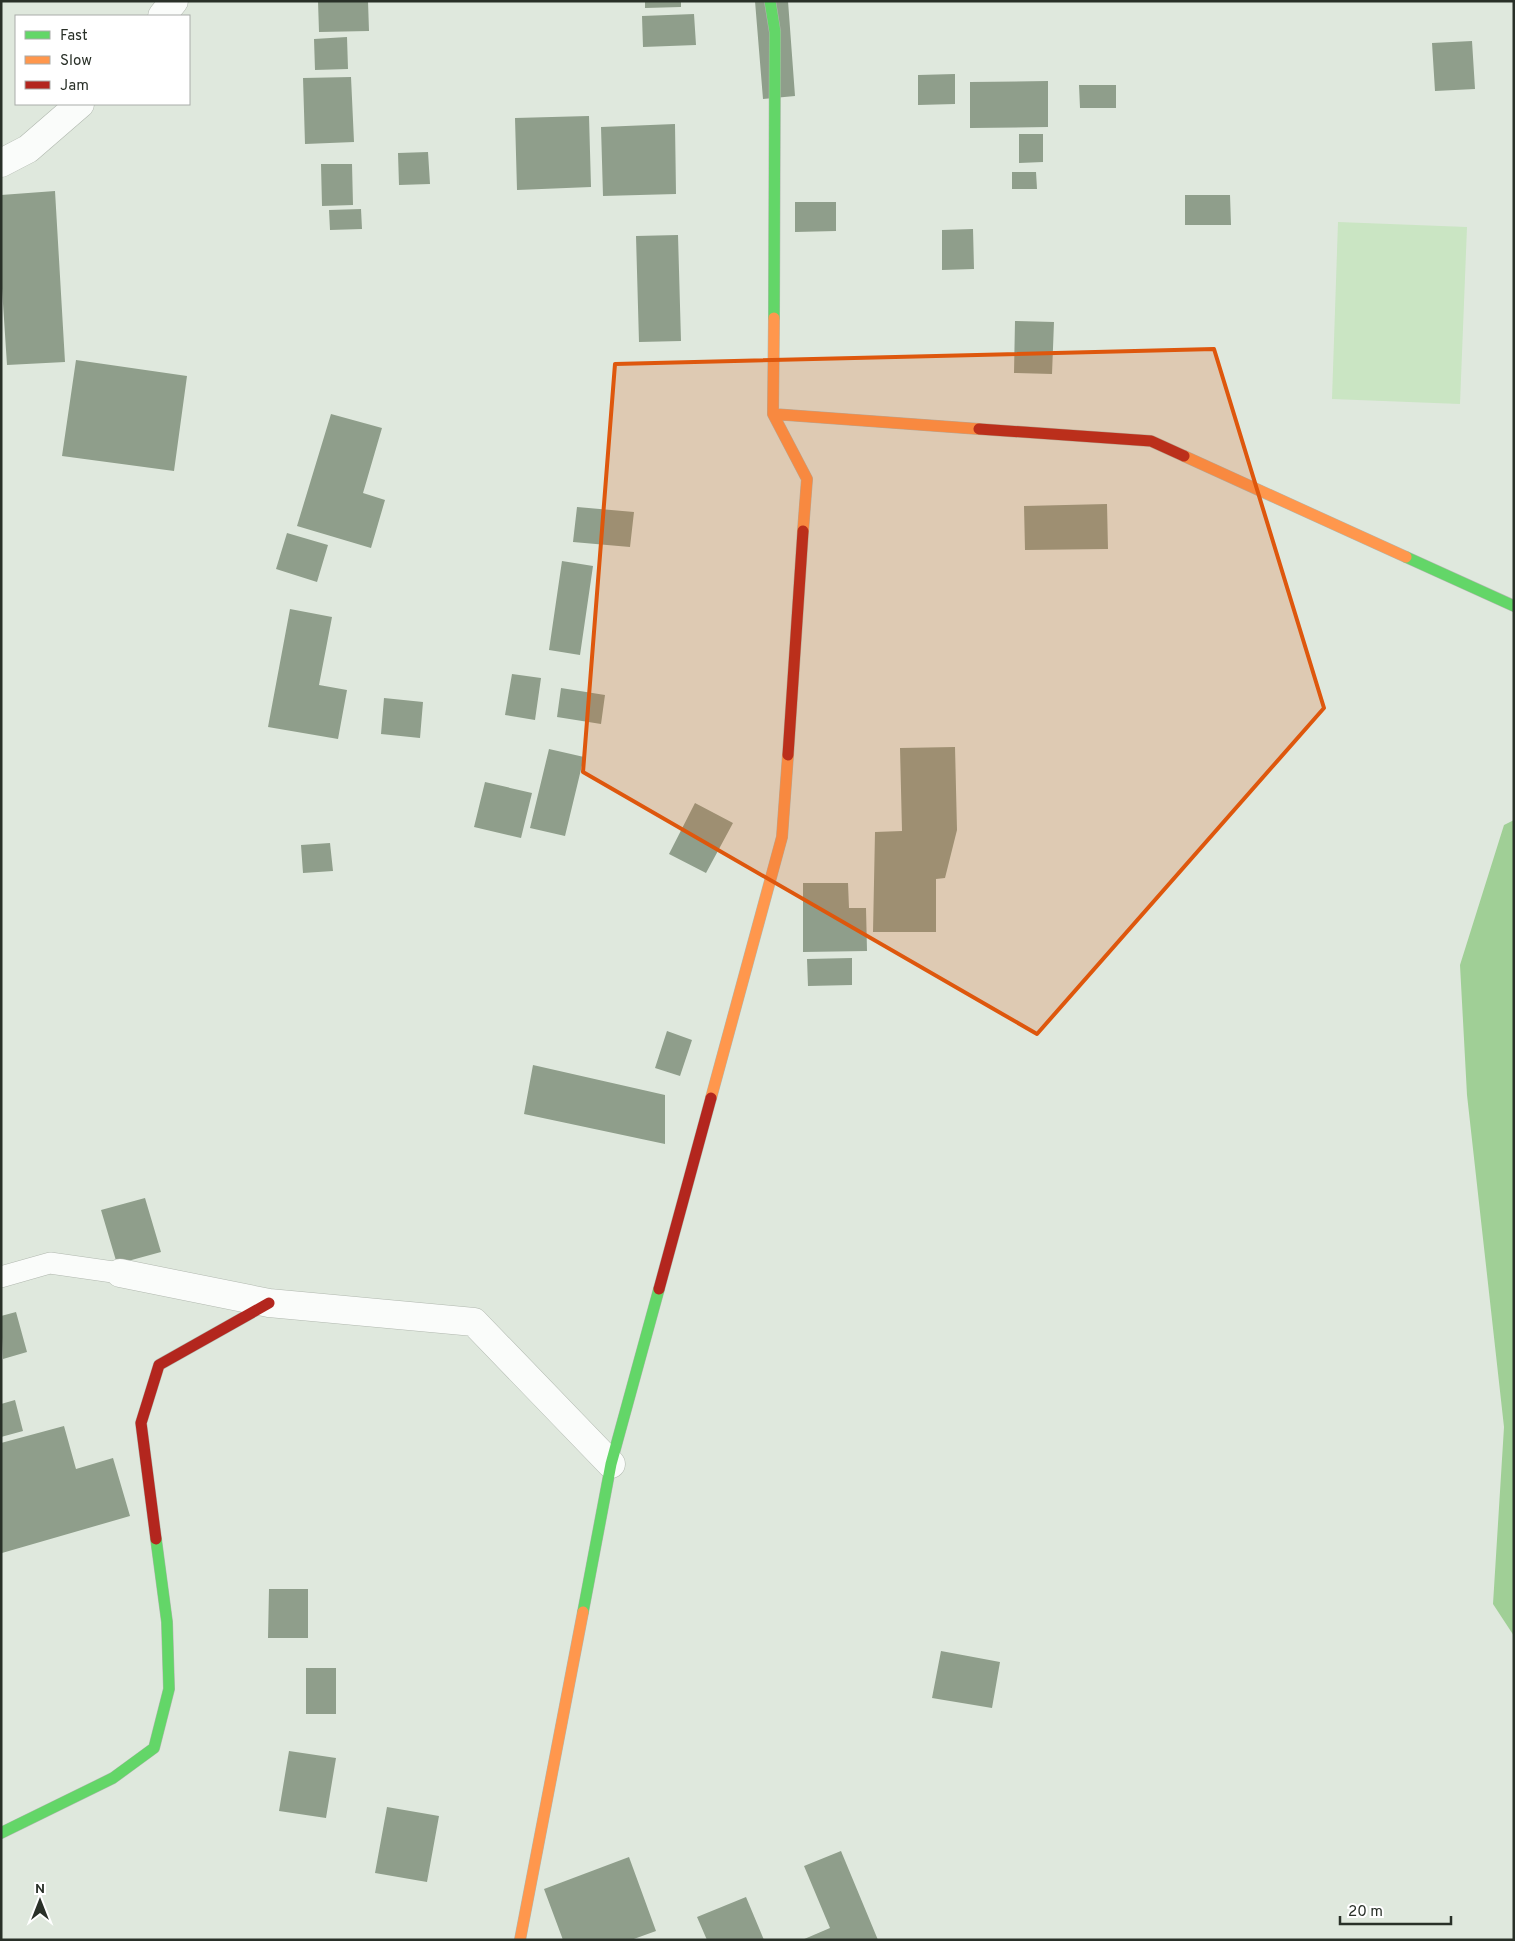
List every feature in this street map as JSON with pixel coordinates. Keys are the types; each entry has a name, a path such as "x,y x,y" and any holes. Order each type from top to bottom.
{"street":[{"path":"163,15 174,1"},
{"path":"520,1940 611,1464 782,837 807,479 773,414 775,32 770,1"},
{"path":"1,163 28,149 79,105"},
{"path":"773,414 1152,441 1514,606"},
{"path":"120,1273 269,1303 474,1322 611,1464"},
{"path":"1,1832 113,1778 154,1748 168,1689 167,1622 141,1423 160,1365 269,1303"}],"lane":[{"path":"1,1277 50,1263 120,1273"}],"highlighted area":[{"path":"1214,349 1324,708 1037,1034 583,772 615,364"}],"shaded area":[{"path":"1338,222 1467,227 1460,404 1332,399"},
{"path":"1514,820 1514,1636 1493,1604 1504,1427 1467,1095 1460,965 1504,825"}],"building":[{"path":"318,1 368,1 369,31 319,32"},
{"path":"645,1 681,1 681,7 645,8"},
{"path":"755,1 788,1 795,96 763,99"},
{"path":"694,14 696,45 643,47 642,16"},
{"path":"347,37 348,69 315,70 314,39"},
{"path":"1472,41 1475,89 1435,91 1432,43"},
{"path":"955,74 955,104 918,105 918,75"},
{"path":"351,77 354,142 305,144 303,78"},
{"path":"1048,81 1048,127 970,128 970,82"},
{"path":"1079,85 1116,85 1116,108 1080,108"},
{"path":"589,116 591,187 517,190 515,118"},
{"path":"675,124 676,194 603,196 601,127"},
{"path":"1019,134 1043,134 1043,162 1019,163"},
{"path":"428,152 430,184 399,185 398,153"},
{"path":"321,164 352,164 353,205 322,206"},
{"path":"1012,172 1036,172 1037,189 1012,189"},
{"path":"55,191 65,362 7,365 1,273 1,195"},
{"path":"1185,195 1230,195 1231,225 1185,225"},
{"path":"795,202 836,202 836,231 795,232"},
{"path":"361,209 362,229 330,230 329,210"},
{"path":"973,229 974,269 942,270 942,230"},
{"path":"678,235 681,341 639,342 636,236"},
{"path":"1015,321 1054,322 1052,374 1014,373"},
{"path":"76,360 187,376 174,471 62,456"},
{"path":"331,414 382,428 363,493 385,500 371,548 297,526"},
{"path":"1107,504 1108,549 1025,550 1024,506"},
{"path":"577,507 634,512 630,547 573,542"},
{"path":"287,533 328,545 317,582 276,569"},
{"path":"562,561 593,566 580,655 549,650"},
{"path":"290,609 332,617 319,685 347,690 338,739 268,727"},
{"path":"512,674 541,678 535,720 505,715"},
{"path":"561,688 605,695 601,724 557,717"},
{"path":"384,698 423,702 420,738 381,734"},
{"path":"955,747 957,830 945,878 936,879 936,932 873,932 875,832 902,831 900,748"},
{"path":"549,749 584,757 565,836 530,828"},
{"path":"485,782 532,793 521,838 474,827"},
{"path":"695,803 733,823 706,873 669,854"},
{"path":"330,843 333,871 303,873 301,845"},
{"path":"803,883 848,883 849,908 866,908 867,951 803,952"},
{"path":"852,958 852,985 808,986 807,959"},
{"path":"667,1031 692,1040 680,1076 655,1068"},
{"path":"533,1065 665,1095 665,1144 524,1114"},
{"path":"145,1198 161,1252 117,1264 101,1210"},
{"path":"16,1312 27,1352 3,1359 1,1316"},
{"path":"15,1400 23,1431 1,1437 1,1404"},
{"path":"64,1426 76,1469 113,1458 130,1516 2,1553 1,1443"},
{"path":"269,1589 308,1589 308,1638 268,1638"},
{"path":"941,1651 1000,1662 992,1708 932,1698"},
{"path":"306,1668 336,1668 336,1714 306,1714"},
{"path":"289,1751 336,1758 326,1818 279,1811"},
{"path":"387,1807 439,1816 427,1882 375,1873"},
{"path":"841,1851 878,1940 802,1940 830,1928 804,1866"},
{"path":"629,1857 656,1931 631,1940 563,1940 544,1889"},
{"path":"746,1897 764,1940 707,1940 697,1917"}],"traffic: fast":[{"path":"770,1 775,32 774,318"},
{"path":"1406,557 1514,606"},
{"path":"583,1612 611,1464 659,1289"},
{"path":"1,1833 113,1778 154,1748 169,1689 167,1622 156,1539"}],"traffic: slow":[{"path":"774,318 773,414 807,479 803,531"},
{"path":"773,414 979,429"},
{"path":"1184,456 1406,557"},
{"path":"711,1098 782,837 788,755"},
{"path":"520,1940 583,1612"}],"traffic: jam":[{"path":"979,429 1151,441 1184,456"},
{"path":"788,755 803,531"},
{"path":"659,1289 711,1098"},
{"path":"156,1539 141,1423 159,1365 269,1303"}]}
